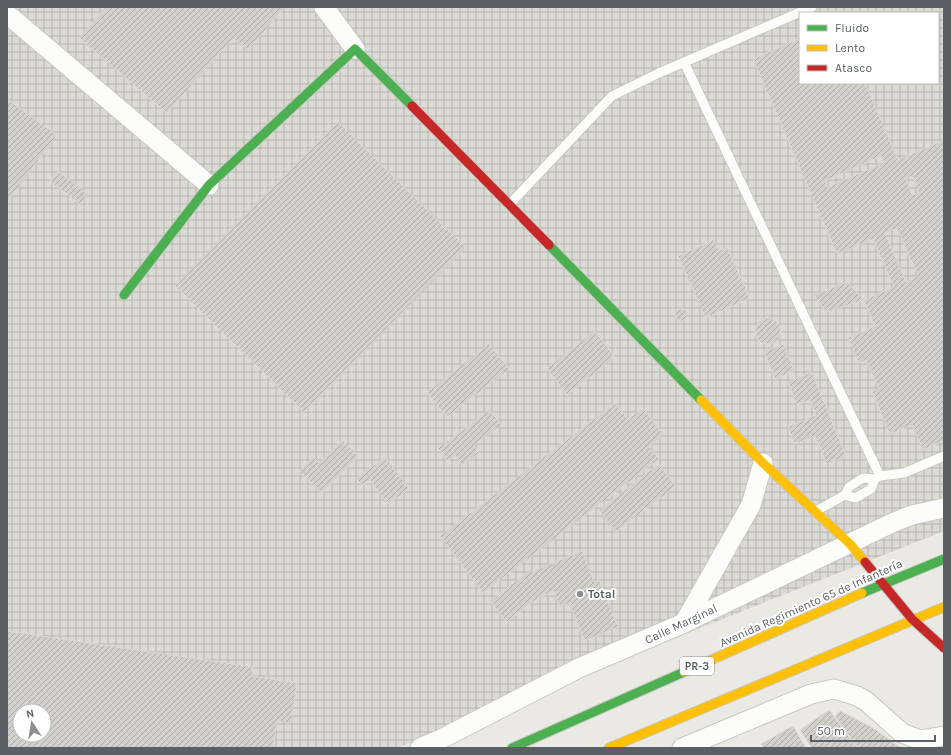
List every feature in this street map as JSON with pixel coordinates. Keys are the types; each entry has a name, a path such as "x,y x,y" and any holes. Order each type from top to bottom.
{"street":[{"path":"324,7 355,49 763,463 850,544 912,619 944,648"},
{"path":"7,14 209,185"},
{"path":"124,295 209,185 355,49"},
{"path":"684,623 751,505 763,463"},
{"name":"Calle Marginal","path":"420,748 441,739 580,668 684,623 892,523 912,515 944,508"},
{"name":"Avenida Regimiento 65 de Infantería","path":"512,748 882,584 944,559"},
{"path":"609,748 912,619 944,607"},
{"path":"682,748 811,694 834,689 857,696 866,701 902,733 920,740 944,736"}],"lane":[{"path":"800,12 812,7"},
{"path":"508,205 612,96 684,62 799,13"},
{"path":"684,62 877,477"},
{"path":"845,496 848,487 863,478 904,473 944,456"},
{"path":"816,512 845,496 855,498 871,489 877,477"}],"shaded area":[{"path":"7,7 944,7 944,531 397,748 7,748"}],"building":[{"path":"106,7 285,7 248,50 233,38 167,113 79,38"},
{"path":"799,38 799,84 865,84 898,160 944,140 944,440 923,450 912,425 890,434 872,392 879,388 866,360 859,363 848,338 875,326 864,300 894,287 873,239 837,254 753,59","holes":["881,156 884,163 827,187 825,181","913,176 919,193 912,195 906,178","897,228 918,276 906,282 885,233"]},
{"path":"7,99 57,135 7,202"},
{"path":"338,122 466,248 304,412 175,286"},
{"path":"58,171 88,194 80,204 50,181"},
{"path":"714,240 719,251 727,247 750,298 706,318 678,256"},
{"path":"847,282 864,300 826,312 814,295"},
{"path":"679,309 683,309 687,315 683,321 679,321 675,317 675,313"},
{"path":"768,318 777,322 781,331 777,340 768,344 759,340 755,331 759,322"},
{"path":"595,331 615,357 567,395 547,368"},
{"path":"489,344 509,369 447,417 427,392"},
{"path":"783,344 794,371 775,379 764,352"},
{"path":"812,372 846,456 827,464 815,436 795,444 788,427 816,415 810,400 797,405 788,382"},
{"path":"615,403 628,419 643,408 664,435 649,447 659,459 483,593 440,536"},
{"path":"490,410 501,425 474,445 479,453 462,465 455,456 448,461 438,448"},
{"path":"342,440 359,456 322,493 299,471 313,457 319,463"},
{"path":"385,457 409,489 388,504 370,480 362,486 357,478"},
{"path":"659,464 676,486 616,532 599,510"},
{"name":"Total","path":"582,551 594,582 599,580 618,627 585,641 569,603 560,607 554,591 539,597 507,622 490,601 524,575"},
{"path":"7,631 253,667 252,676 297,683 291,723 277,721 273,748 7,748"},
{"path":"829,710 857,748 812,748 800,730"},
{"path":"840,711 873,728 901,748 858,748 835,716"},
{"path":"793,726 806,748 764,748 761,744"}],"traffic: fast":[{"path":"124,295 209,185 355,49 412,106"},
{"path":"549,245 701,400"},
{"path":"862,593 944,559"},
{"path":"512,748 684,672"}],"traffic: slow":[{"path":"701,400 763,463 850,544 865,562"},
{"path":"684,672 862,593"},
{"path":"609,748 944,607"}],"traffic: jam":[{"path":"412,106 549,245"},
{"path":"865,562 912,619 944,648"}],"place":[{"name":"Total","path":"580,594"}]}
